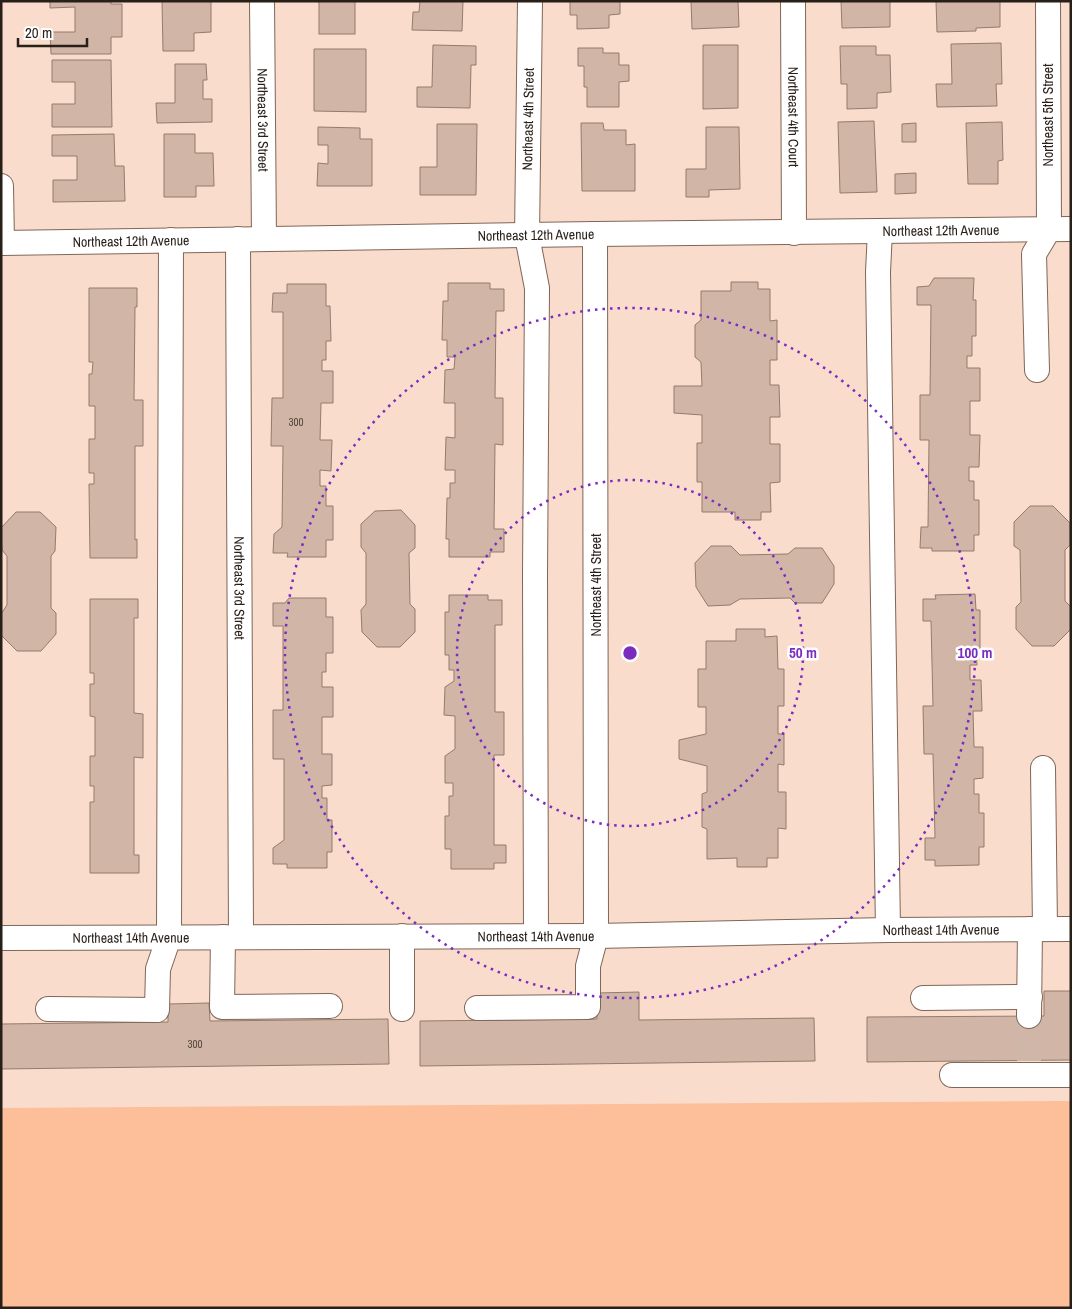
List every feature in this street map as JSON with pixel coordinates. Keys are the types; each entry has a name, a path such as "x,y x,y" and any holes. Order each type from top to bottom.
{"street":[{"name":"Northeast 3rd Street","path":"262,1 264,239"},
{"name":"Northeast 4th Street","path":"530,1 527,236 537,288 535,575 536,936"},
{"name":"Northeast 4th Court","path":"793,1 794,233"},
{"name":"Northeast 5th Street","path":"1048,1 1060,229"},
{"path":"1,186 2,243"},
{"name":"Northeast 12th Avenue","path":"2,243 1060,229"},
{"path":"1037,370 1034,254 1060,229"},
{"path":"880,231 878,272 888,930"},
{"name":"Northeast 4th Street","path":"477,1008 588,1007 588,966 596,936 595,234"},
{"path":"48,1009 157,1010 158,969 169,937 171,240"},
{"name":"Northeast 3rd Street","path":"238,240 232,937 222,1007 330,1006"},
{"path":"923,998 1029,1007 1038,929 1043,768"},
{"name":"Northeast 14th Avenue","path":"1,938 596,936 888,930 1071,929"},
{"path":"402,936 402,1009"},
{"path":"952,1074 1029,1068 1071,1075"}],"shaded area":[{"path":"1071,1101 1071,1308 1,1308 1,1108"}],"building":[{"path":"50,1 111,1 111,4 122,4 122,37 111,37 111,54 51,54 50,32 75,32 75,7 50,8"},
{"path":"162,1 211,1 211,32 194,33 194,51 163,51"},
{"path":"319,1 355,1 355,34 319,34"},
{"path":"420,1 463,1 462,31 412,30 413,12 419,12"},
{"path":"570,1 620,1 620,14 609,15 609,28 577,29 577,15 570,15"},
{"path":"691,1 738,1 739,27 692,29"},
{"path":"841,1 890,1 890,27 842,28"},
{"path":"936,1 1000,1 1000,27 976,28 976,31 937,32"},
{"path":"1001,43 1002,84 996,84 997,106 937,107 936,84 952,84 951,44"},
{"path":"433,45 476,46 476,65 471,65 470,108 417,107 417,87 432,87"},
{"path":"703,45 738,45 738,108 703,109"},
{"path":"840,46 876,46 876,55 890,55 891,92 877,93 877,108 847,109 847,84 841,84"},
{"path":"578,48 603,48 603,53 619,53 619,65 629,65 629,81 619,82 619,107 587,107 587,87 584,87 584,66 578,66"},
{"path":"314,49 366,49 366,112 314,111"},
{"path":"52,60 111,60 112,127 52,127 52,104 75,104 75,82 52,82"},
{"path":"175,64 206,64 207,80 203,80 203,99 212,99 212,122 157,123 156,103 175,103"},
{"path":"874,121 877,192 840,193 838,122"},
{"path":"1002,122 1003,160 998,161 998,184 968,184 966,123"},
{"path":"581,123 603,123 604,130 626,130 626,145 635,144 635,191 582,191"},
{"path":"916,123 916,142 902,142 902,124"},
{"path":"437,124 477,124 476,195 420,195 420,167 437,167"},
{"path":"318,127 360,128 360,139 372,139 372,186 317,186 318,163 328,164 328,145 318,145"},
{"path":"706,127 739,127 740,189 709,190 709,197 686,197 686,169 706,169"},
{"path":"114,134 115,166 124,166 125,201 53,202 53,180 77,180 77,156 52,156 52,135"},
{"path":"164,134 195,134 195,153 213,153 214,186 196,186 196,197 164,197"},
{"path":"916,173 916,193 895,194 895,174"},
{"path":"934,278 974,278 973,300 976,300 976,336 972,336 972,356 967,356 967,368 980,368 980,401 970,401 970,435 980,435 979,467 969,467 969,481 974,481 974,500 979,500 979,535 974,535 974,551 932,551 932,548 920,548 921,527 928,527 929,440 920,440 920,395 930,395 931,305 917,305 917,287 929,286"},
{"path":"731,282 758,282 758,289 770,289 770,321 777,320 777,360 770,360 770,385 779,385 780,417 770,417 770,444 780,444 780,482 770,483 771,512 761,512 761,520 735,520 735,512 702,512 702,482 697,482 697,443 702,443 702,415 674,413 674,386 702,386 701,362 695,357 695,325 701,320 701,291 731,291"},
{"path":"448,283 490,283 490,289 504,289 504,311 496,311 495,398 503,398 503,445 495,444 494,529 504,529 504,552 490,552 490,557 449,557 449,539 446,539 447,498 450,498 450,483 455,483 455,470 445,470 446,437 455,438 455,403 444,403 445,370 454,369 455,357 447,357 447,340 442,340 443,301 448,301"},
{"path":"287,284 326,284 326,306 330,306 331,341 326,341 326,360 322,360 322,371 333,371 333,403 321,403 320,440 332,440 331,471 320,470 320,486 326,486 326,506 333,506 333,540 326,540 326,557 287,557 288,553 273,553 274,534 282,527 283,446 271,446 272,398 283,398 283,312 272,312 273,293 287,293"},
{"path":"89,288 137,288 134,400 143,400 143,446 135,446 135,540 137,539 137,558 90,558 89,484 94,484 94,473 89,473 89,439 95,439 95,406 89,406 89,374 92,374 93,362 89,362"},
{"path":"1030,506 1053,506 1070,523 1070,545 1065,550 1065,601 1071,607 1071,629 1054,646 1032,646 1016,629 1016,607 1021,602 1020,550 1014,546 1014,522"},
{"path":"401,510 415,525 415,548 409,553 410,604 415,609 415,632 400,647 377,647 362,632 361,610 366,604 366,553 361,547 361,524 375,511"},
{"path":"16,512 40,512 56,527 55,551 51,556 51,608 56,613 56,634 41,651 17,651 1,635 1,614 7,605 7,556 2,550 1,528"},
{"path":"711,546 731,546 740,555 788,554 795,548 822,548 834,566 834,584 822,603 795,603 790,598 740,599 730,605 708,606 696,587 695,563"},
{"path":"975,594 976,610 980,610 980,649 976,649 977,665 970,665 970,680 981,680 982,711 973,711 974,747 983,747 983,778 974,779 974,794 979,794 979,813 984,813 984,847 979,847 979,865 935,866 935,860 925,860 925,838 935,838 933,754 924,754 923,706 933,706 931,621 923,621 923,599 936,599 935,595"},
{"path":"449,595 488,595 488,600 502,600 502,625 495,625 495,712 504,712 504,755 494,755 494,845 506,845 506,863 494,863 494,869 451,869 451,849 445,849 445,816 449,816 449,796 453,796 453,783 445,783 445,756 455,749 455,716 444,715 445,687 454,681 454,670 449,670 449,655 445,655 445,612 449,612"},
{"path":"289,598 326,598 326,617 333,617 333,653 326,653 326,672 322,672 322,687 333,687 333,717 322,717 322,754 332,754 332,785 322,786 322,798 327,798 327,820 332,820 332,852 327,852 327,868 287,868 287,864 273,864 273,848 284,840 284,759 273,759 273,710 283,710 283,626 273,626 273,603 285,603"},
{"path":"90,599 138,599 138,618 134,618 134,713 143,714 143,758 134,757 134,855 139,855 139,873 90,873 90,802 94,802 94,786 90,786 90,756 95,756 95,717 90,716 90,684 94,684 94,673 90,673"},
{"path":"736,629 765,629 765,637 777,636 778,669 784,669 784,706 778,706 778,734 784,734 784,765 778,764 778,792 786,792 786,829 778,828 778,858 767,858 767,867 737,867 737,858 707,859 707,829 702,827 702,794 707,792 707,766 679,759 679,740 706,734 706,707 698,707 698,669 706,669 706,641 736,641"},
{"path":"1044,991 1071,991 1071,1060 867,1062 867,1017 1044,1016"},
{"path":"639,992 639,1020 814,1018 815,1061 420,1066 420,1021 597,1019 597,993"},
{"path":"209,1003 210,1021 388,1019 389,1064 1,1069 1,1024 168,1022 168,1004"}],"tunnel":[{"path":"1029,1016 1029,1061"}]}
